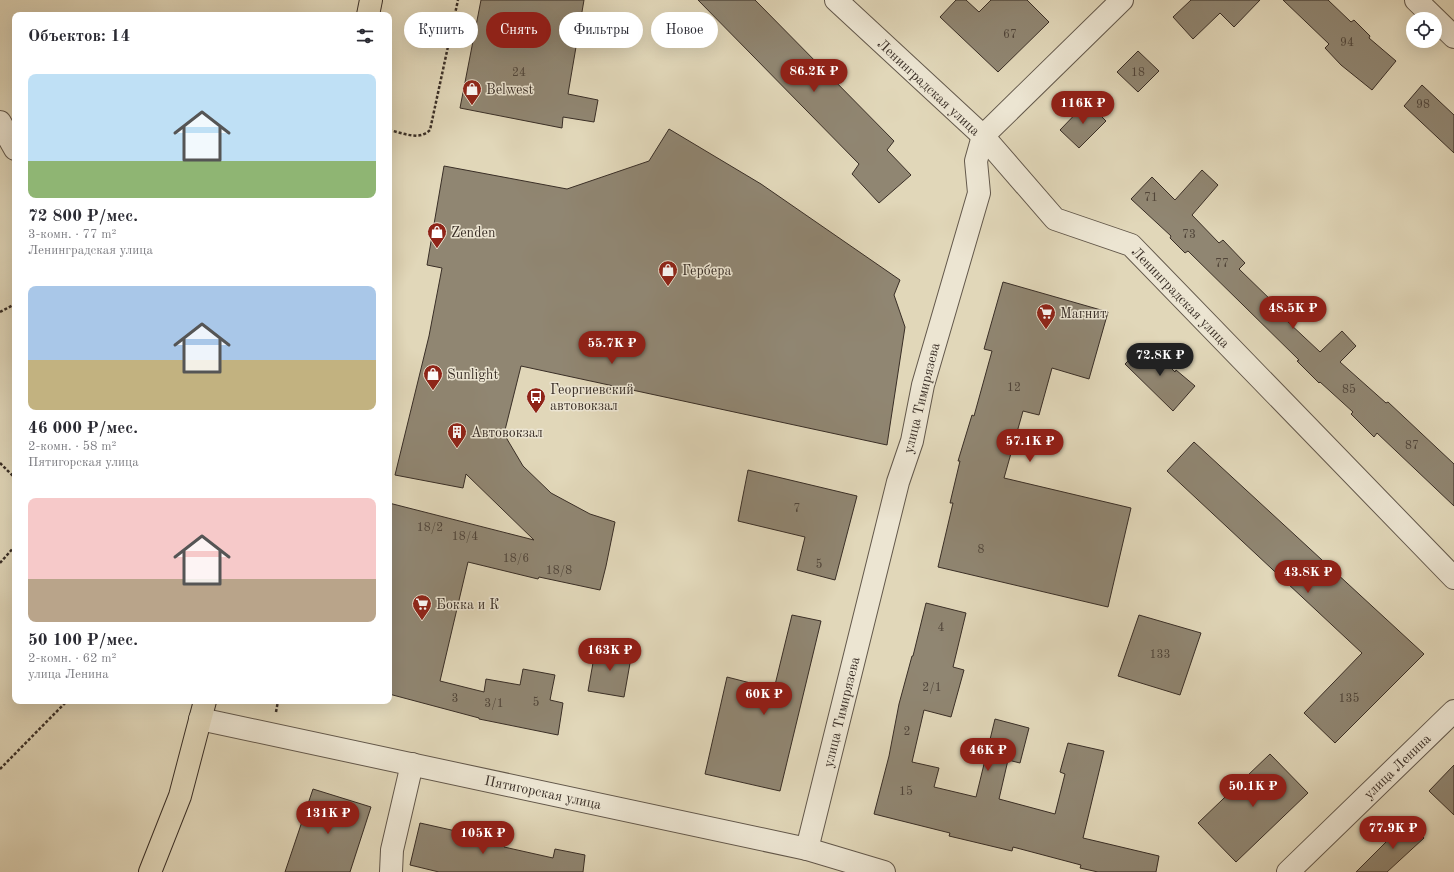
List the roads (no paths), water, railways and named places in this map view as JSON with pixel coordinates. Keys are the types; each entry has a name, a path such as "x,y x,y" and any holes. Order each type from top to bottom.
{"main road":[{"path":"369,12 371,0"},
{"path":"150,872 180,796 202,710"}],"street":[{"name":"Ленинградская улица","path":"836,0 983,136 1055,219 1131,245 1454,578"},
{"name":"улица Тимирязева","path":"807,849 898,482 912,441 923,385 979,193 976,161 983,136 1122,0"},
{"path":"1416,0 1454,37"},
{"path":"0,122 12,144"},
{"name":"Пятигорская улица","path":"202,710 412,764 807,849 884,872"},
{"name":"улица Ленина","path":"1288,872 1454,711"},
{"path":"391,872 392,850 412,764"}],"place":[{"name":"Belwest","path":"472,106"},
{"name":"Zenden","path":"437,249"},
{"name":"Гербера","path":"668,287"},
{"name":"Магнит","path":"1046,330"},
{"name":"Sunlight","path":"433,391"},
{"name":"Георгиевский автовокзал","path":"536,414"},
{"name":"Автовокзал","path":"457,449"},
{"name":"Бокка и К","path":"422,621"}]}
